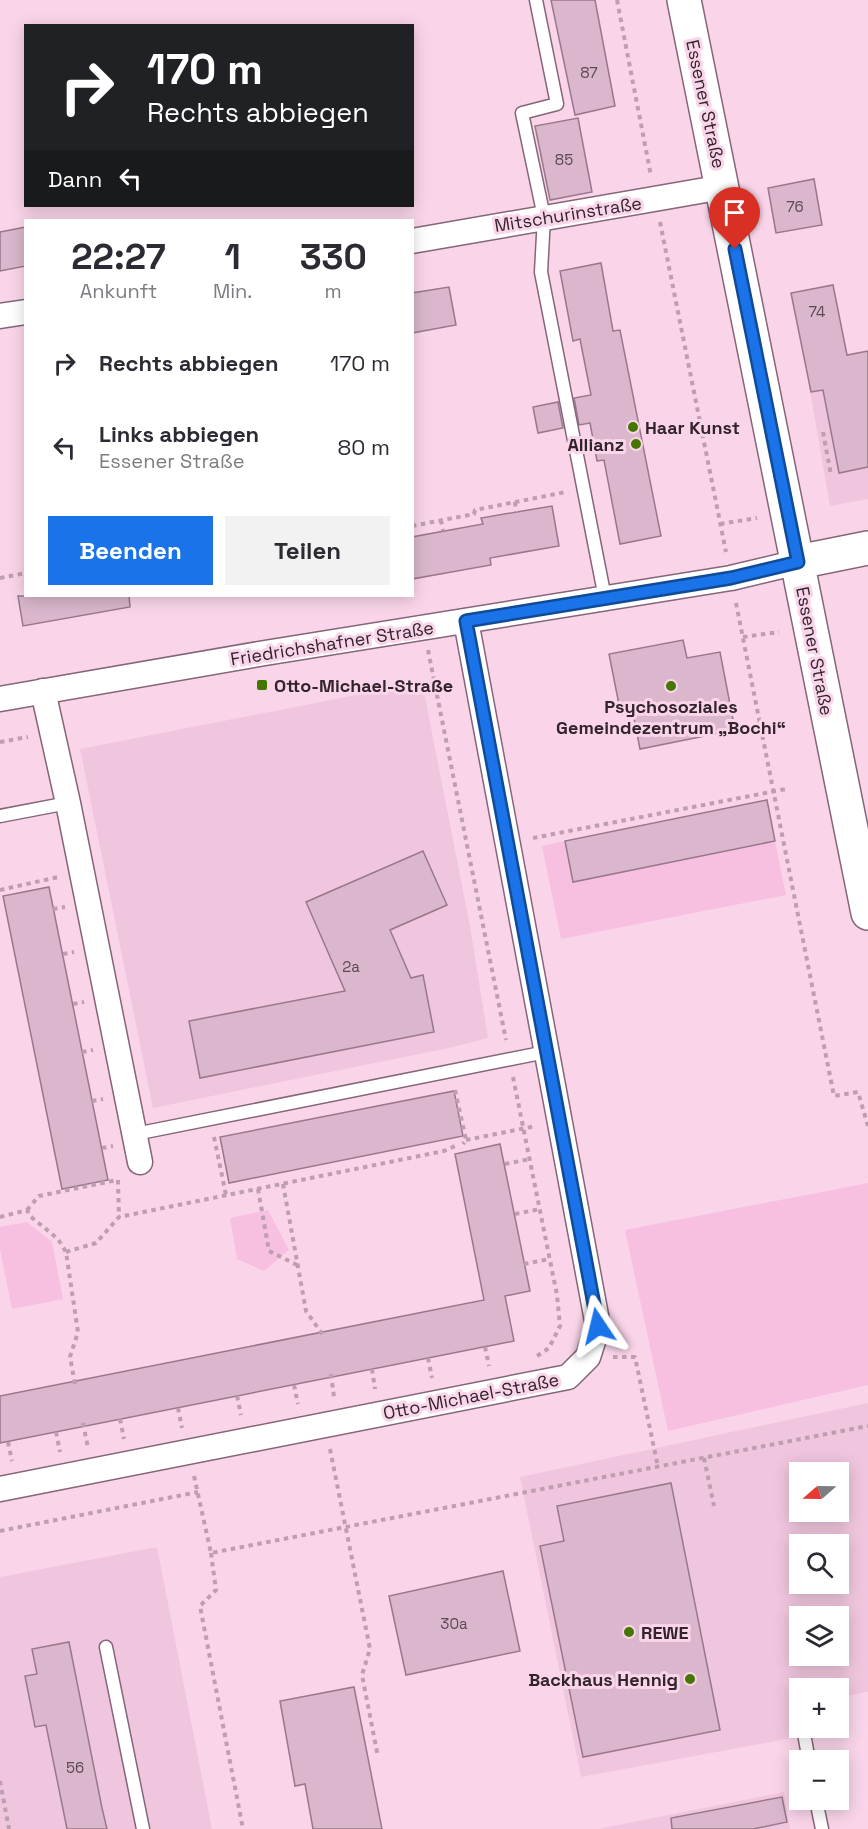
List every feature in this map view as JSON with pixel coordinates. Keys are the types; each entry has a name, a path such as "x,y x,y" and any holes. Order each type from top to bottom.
{"main road":[{"name":"Essener Straße","path":"684,0 868,914"},
{"name":"Friedrichshafner Straße","path":"798,562 868,548"}],"street":[{"name":"Mitschurinstraße","path":"414,241 723,187"},
{"path":"0,316 24,312"},
{"name":"Friedrichshafner Straße","path":"0,699 265,653 731,578 798,562"},
{"name":"Otto-Michael-Straße","path":"0,1489 186,1443 330,1414 568,1377 588,1357 598,1326 466,621"},
{"path":"43,691 68,803 140,1162"}],"lane":[{"path":"536,0 557,104 522,113 544,218 541,272 606,598"},
{"path":"0,816 68,803"},
{"path":"135,1134 546,1052"},
{"path":"106,1647 143,1829"},
{"path":"818,1810 822,1829"}],"path":[{"path":"616,0 727,558"},
{"path":"823,432 831,475"},
{"path":"414,526 474,514 475,510 584,489"},
{"path":"515,502 516,512"},
{"path":"720,524 757,518"},
{"path":"441,520 443,531"},
{"path":"0,578 24,573"},
{"path":"734,594 834,1096 858,1092 868,1126"},
{"path":"423,627 557,1295 560,1326 549,1348 534,1358"},
{"path":"743,637 779,632"},
{"path":"507,843 786,789"},
{"path":"0,890 82,872"},
{"path":"452,1071 464,1142 560,1122"},
{"path":"211,1119 226,1195"},
{"path":"66,1252 96,1243 119,1217 444,1151 455,1146"},
{"path":"505,1164 530,1159"},
{"path":"0,1216 27,1210 39,1196 117,1180"},
{"path":"283,1184 306,1311 323,1335"},
{"path":"258,1189 269,1251 298,1265"},
{"path":"515,1214 540,1209"},
{"path":"27,1210 30,1216 58,1239 66,1252 78,1332 70,1357 75,1384"},
{"path":"524,1264 549,1258"},
{"path":"485,1347 490,1372"},
{"path":"588,1357 636,1357 658,1467"},
{"path":"428,1358 434,1384"},
{"path":"372,1369 377,1395"},
{"path":"331,1374 330,1414 345,1527 370,1649 362,1675 378,1757"},
{"path":"294,1385 299,1411"},
{"path":"237,1396 242,1422"},
{"path":"178,1408 211,1553 216,1590 200,1606 243,1829"},
{"path":"120,1419 125,1444"},
{"path":"83,1423 88,1452"},
{"path":"211,1553 868,1426"},
{"path":"56,1432 61,1457"},
{"path":"8,1442 13,1466"},
{"path":"704,1458 714,1506"},
{"path":"0,1531 198,1492"},
{"path":"0,1781 9,1829"}],"shaded area":[{"path":"868,355 868,499 830,506 806,368"},
{"path":"422,682 470,926 488,1038 449,1048 153,1108 80,749"},
{"path":"565,841 573,882 775,841 786,895 561,939 542,846"},
{"path":"868,1183 868,1385 668,1431 625,1230"},
{"path":"268,1210 289,1250 264,1271 237,1259 230,1218"},
{"path":"27,1222 52,1242 63,1299 12,1309 0,1249 0,1227"},
{"path":"868,1403 868,1692 849,1695 849,1678 789,1678 789,1738 792,1738 581,1777 520,1477"},
{"path":"157,1547 212,1829 0,1829 0,1577"},
{"path":"784,1792 790,1829 598,1829"}],"building":[{"path":"551,0 595,0 615,106 575,115"},
{"path":"578,118 592,192 550,200 535,126"},
{"path":"814,179 822,225 776,233 768,188"},
{"path":"24,227 24,266 0,271 0,232"},
{"path":"601,263 613,331 620,330 661,536 620,544 604,460 597,461 590,423 579,425 574,398 591,395 580,339 573,341 560,271"},
{"path":"833,285 847,355 868,351 868,467 839,473 823,390 811,392 791,293"},
{"path":"449,287 456,325 414,333 414,293"},
{"path":"558,402 563,428 538,433 533,407"},
{"path":"552,506 559,546 490,558 491,565 414,579 414,537 483,524 481,518"},
{"path":"18,596 129,597 130,607 23,626"},
{"name":"Psychosoziales Gemeindezentrum „Bochi“","path":"683,640 687,658 720,652 735,730 640,749 633,713 621,715 609,654"},
{"path":"767,800 775,841 573,882 565,841"},
{"path":"423,851 447,905 390,930 411,978 423,975 434,1032 200,1078 189,1021 345,991 306,902"},
{"path":"49,887 108,1180 62,1189 3,896"},
{"path":"454,1091 463,1136 229,1183 220,1137"},
{"path":"500,1144 530,1291 505,1296 514,1341 0,1443 0,1396 484,1300 455,1154"},
{"name":"REWE","path":"671,1483 720,1730 583,1757 540,1546 564,1541 557,1506"},
{"path":"503,1571 520,1651 406,1675 389,1596"},
{"path":"69,1642 107,1829 67,1829 46,1725 35,1727 25,1676 37,1674 32,1649"},
{"path":"354,1687 382,1829 313,1829 305,1784 295,1786 280,1701"},
{"path":"782,1797 787,1822 753,1829 672,1829 671,1818"}],"place":[{"name":"Haar Kunst","path":"633,427"},
{"name":"Allianz","path":"636,444"},
{"name":"Otto-Michael-Straße","path":"262,685"},
{"name":"Psychosoziales Gemeindezentrum „Bochi“","path":"671,686"},
{"name":"REWE","path":"629,1632"},
{"name":"Backhaus Hennig","path":"690,1679"}],"route":[{"path":"598,1326 466,621 731,578 798,562 735,249"}]}
